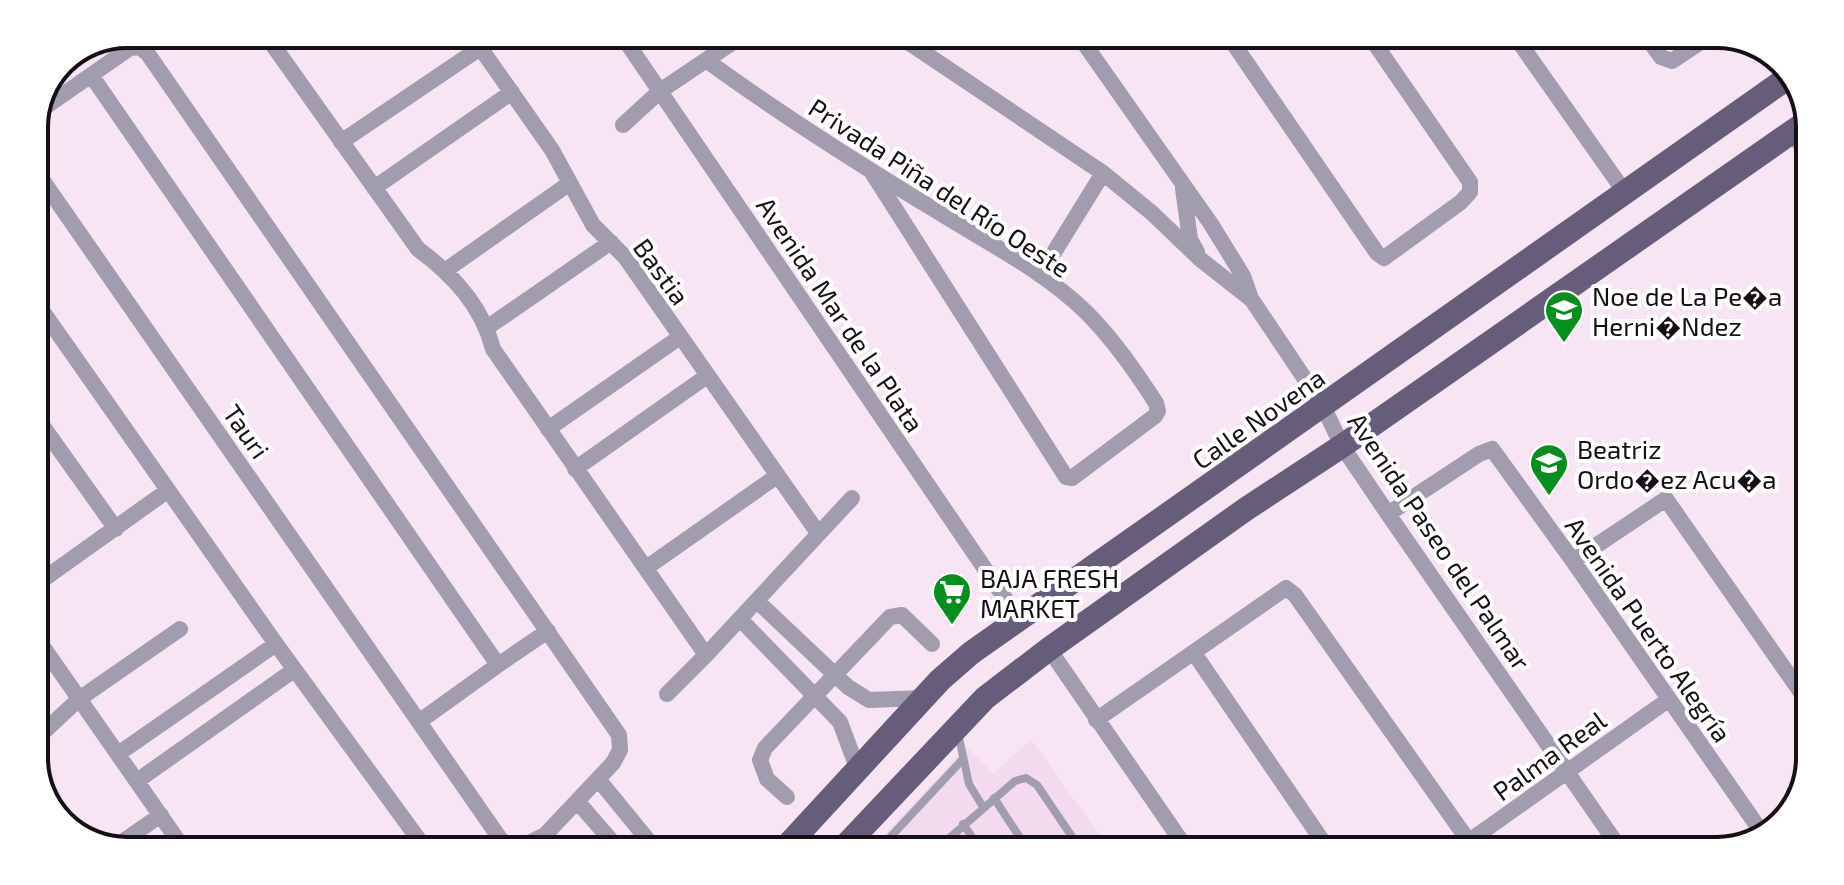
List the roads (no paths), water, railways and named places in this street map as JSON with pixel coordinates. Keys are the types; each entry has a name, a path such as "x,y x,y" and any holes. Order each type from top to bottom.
{"main road":[{"name":"Calle Novena","path":"795,837 924,698 971,653 1782,82"},
{"path":"853,837 985,698 1049,649 1796,129"}],"street":[{"path":"52,102 130,48"},
{"path":"141,48 619,735 620,750 613,763 541,837"},
{"path":"275,48 418,249 446,270 461,287 488,327 493,349 706,655"},
{"path":"341,142 468,48"},
{"name":"Bastia","path":"480,48 552,150 593,225 625,257 818,533"},
{"name":"Avenida Mar de la Plata","path":"631,48 1019,619"},
{"path":"623,125 660,91 724,48"},
{"name":"Avenida Paseo del Palmar","path":"918,48 1103,173 1152,213 1200,259 1252,300 1323,406 1342,446 1612,837"},
{"path":"1087,48 1243,276 1252,300"},
{"path":"1236,48 1377,253 1384,258 1461,202 1470,192 1470,182 1378,48"},
{"path":"1523,48 1626,194"},
{"path":"1655,48 1661,57 1672,61 1692,48"},
{"name":"Privada Piña del Río Oeste","path":"706,60 761,100 871,171 1040,275 1084,310 1120,349 1158,411 1155,416 1072,478 1066,477 871,171"},
{"path":"91,75 498,665"},
{"path":"374,188 512,92"},
{"path":"1040,275 1103,173"},
{"path":"446,270 570,183"},
{"path":"1152,213 1165,215 1175,210 1181,199 1182,184"},
{"path":"1182,184 1190,239 1200,259"},
{"name":"Tauri","path":"48,188 499,837"},
{"path":"488,327 611,242"},
{"path":"48,319 294,670 417,837"},
{"path":"548,429 680,337"},
{"path":"575,469 707,376"},
{"path":"48,434 116,529"},
{"name":"Avenida Puerto Alegría","path":"1388,514 1479,454 1492,449 1757,826"},
{"path":"646,568 777,476"},
{"path":"48,576 167,491"},
{"path":"667,694 852,498"},
{"path":"1573,561 1666,499 1796,685"},
{"path":"1096,720 1286,588 1295,595 1461,837"},
{"path":"757,601 835,675 869,700 924,698"},
{"path":"787,797 767,779 760,760 765,748 815,695 890,617 902,615 932,644"},
{"path":"740,619 840,722 858,770"},
{"path":"48,728 79,699 180,629"},
{"path":"420,721 548,631"},
{"path":"118,754 276,644"},
{"path":"1049,649 1178,837"},
{"path":"1194,653 1320,837"},
{"path":"48,654 176,837"},
{"path":"137,781 294,670"},
{"name":"Palma Real","path":"1481,837 1567,771 1668,700"},
{"path":"598,779 645,837"},
{"path":"577,801 608,837"},
{"path":"129,837 161,815"}],"lane":[{"path":"1783,138 1796,145"},
{"path":"956,727 969,784 983,807"},
{"path":"890,837 963,759"},
{"path":"949,837 1015,781 1026,778 1037,785 1072,837"},
{"path":"994,798 1019,837"},
{"path":"963,824 972,837"}],"place":[{"name":"Noe de La Pe�a Herni�Ndez","path":"1564,344"},
{"name":"Beatriz Ordo�ez Acu�a","path":"1549,497"},
{"name":"BAJA FRESH MARKET","path":"952,626"}]}
